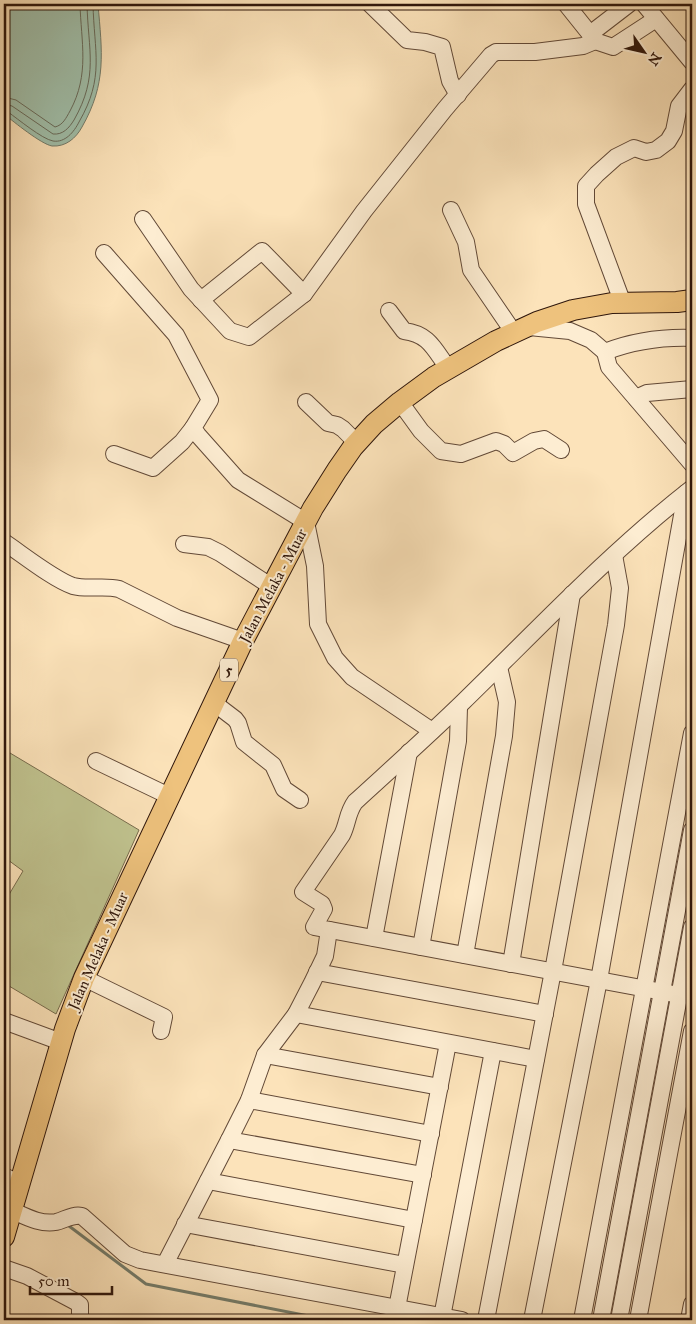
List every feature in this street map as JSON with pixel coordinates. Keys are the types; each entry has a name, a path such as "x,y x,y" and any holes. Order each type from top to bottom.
{"main road":[{"path":"617,302 671,290 692,289"},
{"name":"Jalan Melaka - Muar","path":"4,1237 11,1210 11,1180 84,978 243,641 306,522 337,470 374,424 400,402 448,368 520,329 573,310 617,302 687,303"}],"street":[{"path":"370,4 407,40 425,42 442,47 450,81 458,95"},
{"path":"566,4 592,37 613,47 656,18"},
{"path":"143,219 191,289 230,330 249,337 304,294 364,211 491,55 496,52 535,52 583,46 629,4"},
{"path":"644,4 692,62"},
{"path":"617,302 586,204 586,186 596,174 616,157 634,148 646,152 656,150 668,141 674,131 679,106 692,89"},
{"path":"451,210 466,242 471,270 520,329 570,331 591,340 605,352 609,367 692,464"},
{"path":"201,300 262,251 304,294"},
{"path":"104,253 176,335 210,400 182,442 153,468 114,454"},
{"path":"389,311 404,330 417,333 425,338 448,368"},
{"path":"605,352 641,341 668,337 692,338"},
{"path":"636,398 647,393 692,389"},
{"path":"306,402 328,423 343,429 357,443"},
{"path":"400,402 421,431 441,451 461,454 496,441 504,444 513,453 534,441 544,439 561,450"},
{"path":"193,428 238,480 306,522 315,566 318,624 335,658 352,677 432,731"},
{"path":"164,1264 230,1140 249,1100 265,1055 296,1014 325,956 322,928 324,909 322,904 302,892 342,835 349,811 355,802 459,707 572,594 665,508 689,490"},
{"path":"532,1320 599,980 689,490"},
{"path":"4,542 72,585 82,588 112,587 120,589 172,616 243,641"},
{"path":"184,544 208,547 272,587"},
{"path":"486,1320 553,972 619,605 620,588 614,555"},
{"path":"511,964 572,594"},
{"path":"465,955 504,736 507,702 498,667"},
{"path":"214,703 238,723 244,742 273,765 284,789 300,800"},
{"path":"421,947 458,740 459,707"},
{"path":"582,1320 692,732"},
{"path":"374,938 409,752"},
{"path":"96,761 170,796"},
{"path":"601,1320 692,830"},
{"path":"619,1320 692,927"},
{"path":"322,928 679,995"},
{"path":"317,972 545,1014"},
{"path":"84,978 164,1017 160,1031"},
{"path":"296,1014 536,1059"},
{"path":"4,1021 60,1042"},
{"path":"638,1320 686,1101 692,1031"},
{"path":"397,1308 448,1042"},
{"path":"442,1316 493,1051"},
{"path":"265,1055 440,1087"},
{"path":"249,1100 431,1134"},
{"path":"230,1140 423,1176"},
{"path":"208,1180 414,1220"},
{"path":"11,1210 37,1222 55,1222 76,1215 82,1216 125,1254 140,1260 462,1320"},
{"path":"185,1224 405,1265"},
{"path":"4,1268 27,1276 76,1302 80,1305 82,1320"},
{"path":"689,1320 692,1304"}],"green space":[{"path":"5,750 139,830 56,1014 4,983 4,903 23,871 4,857"}],"water":[{"path":"4,4 98,4 101,67 96,96 77,135 62,145 52,146 41,141 4,114"}],"waterway":[{"path":"69,1226 146,1284 329,1320"}]}
